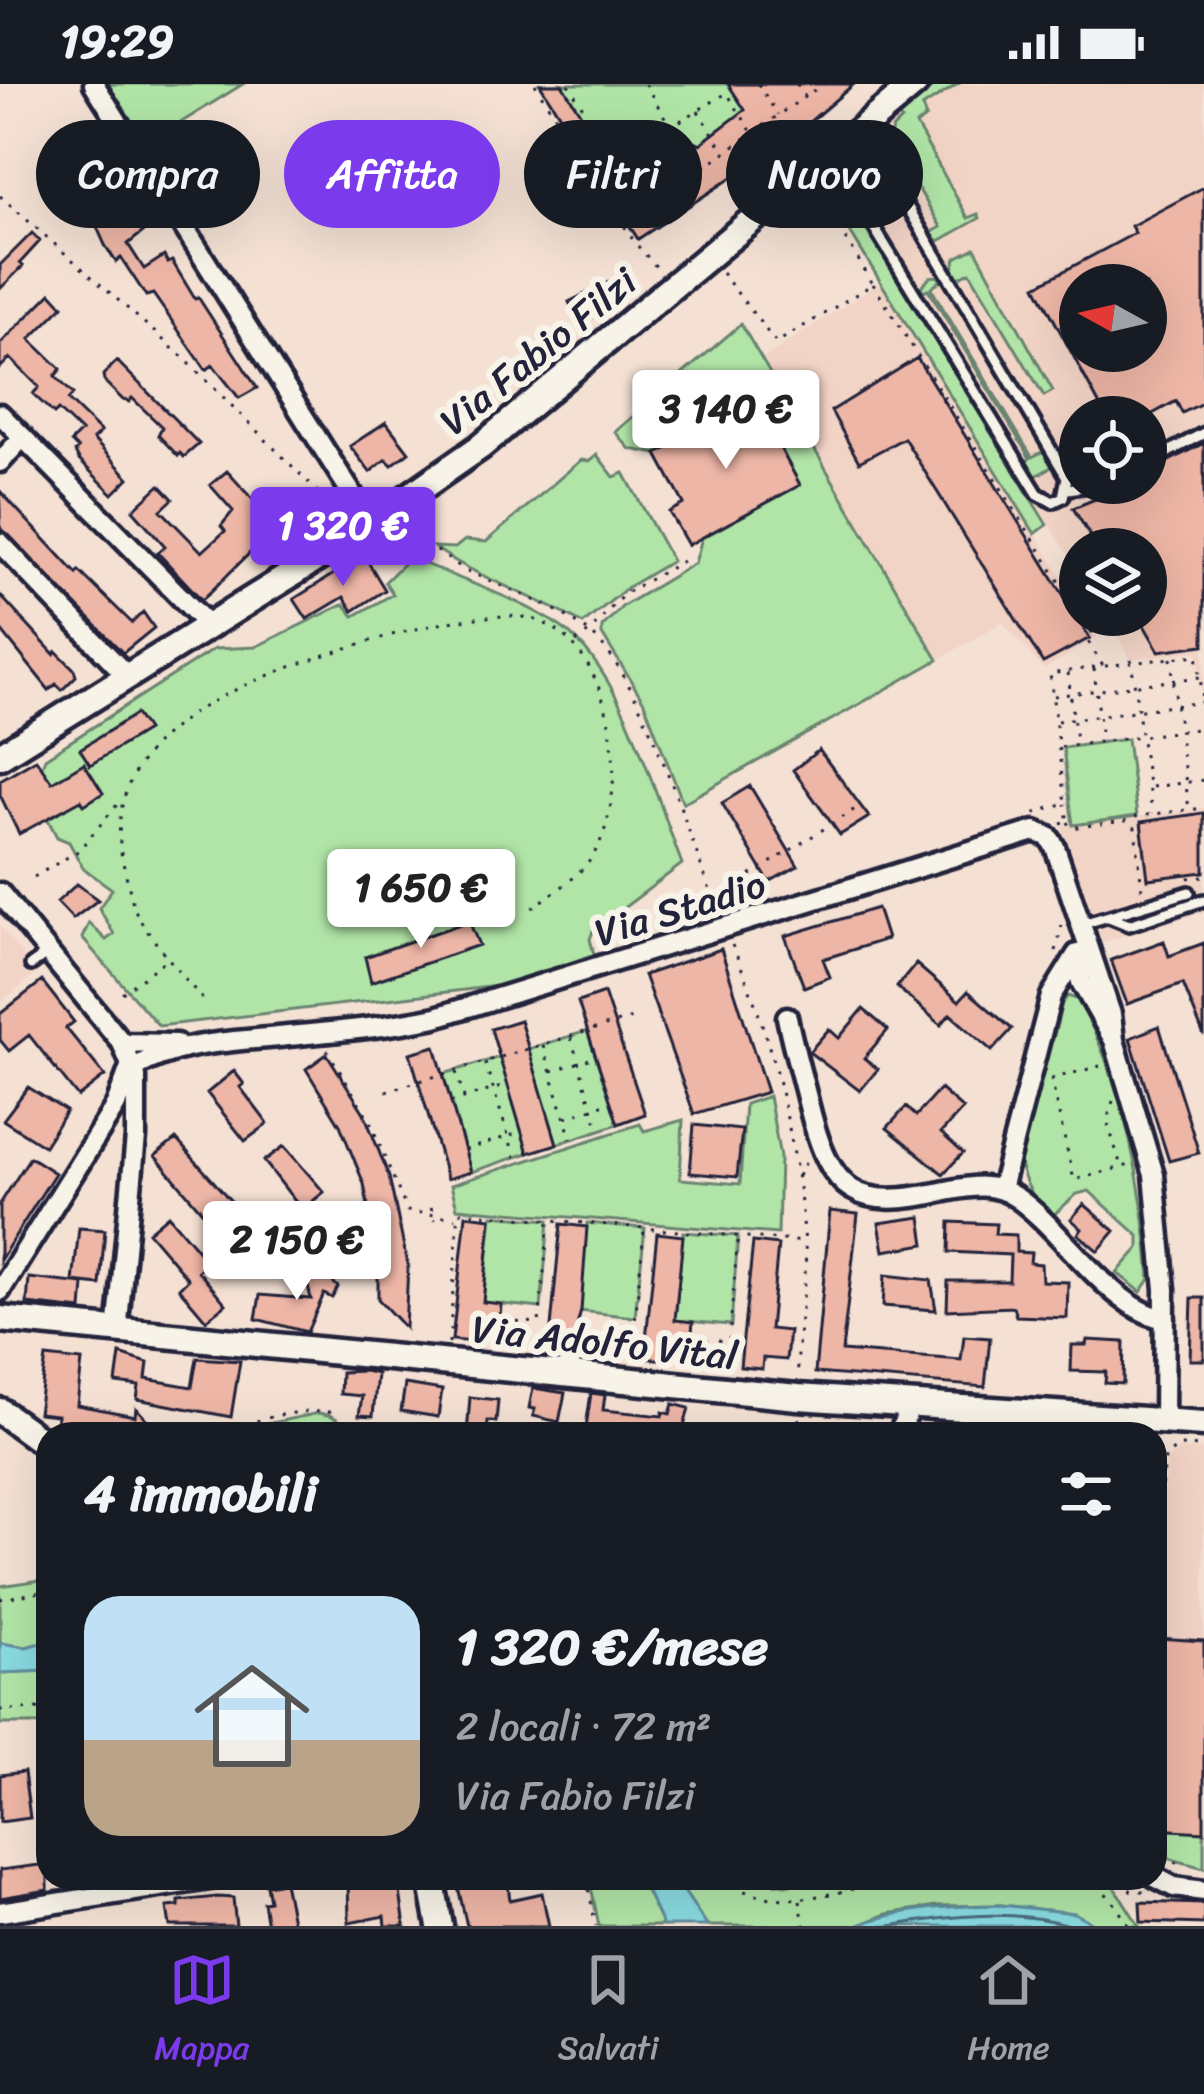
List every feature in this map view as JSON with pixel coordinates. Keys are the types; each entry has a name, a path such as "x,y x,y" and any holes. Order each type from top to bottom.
{"street":[{"path":"94,84 381,528"},
{"name":"Via Fabio Filzi","path":"873,120 915,84"},
{"name":"Via Fabio Filzi","path":"0,756 209,626 381,528 743,228"},
{"path":"0,414 209,626"},
{"path":"0,462 23,437"},
{"path":"0,543 127,676"},
{"name":"Via Stadio","path":"129,1057 193,1045 436,1017 1029,832 1041,832 1052,841 1079,926"},
{"path":"0,893 39,959 129,1057 138,1099 116,1332"},
{"path":"1079,926 1076,960 1081,982 1114,1040"},
{"path":"1079,926 1111,1014 1114,1040 1154,1175 1165,1319 1154,1422"},
{"path":"1000,1189 1051,996 1076,960"},
{"path":"788,1017 818,1141 839,1181 859,1193 886,1198 921,1197 976,1186 1000,1189 1028,1207 1133,1305 1165,1319"},
{"path":"0,1291 102,1130 123,1091 129,1057"},
{"path":"102,1130 118,1123 136,1137"},
{"name":"Via Adolfo Vital","path":"0,1319 1103,1422"},
{"path":"904,1422 910,1407"},
{"path":"0,1411 36,1437"},
{"name":"Via Adolfo Vital","path":"1167,1425 1204,1424"},
{"path":"1167,1882 1204,1892"},
{"path":"0,1912 140,1890"},
{"path":"433,1890 440,1926"}],"lane":[{"path":"875,228 1038,494 1053,502 1059,499"},
{"path":"918,228 1059,464"},
{"path":"1167,453 1204,433"},
{"path":"1079,926 1189,892"},
{"path":"1109,917 1129,925 1204,900"}],"path":[{"path":"535,84 635,243 660,272"},
{"path":"568,84 591,120"},
{"path":"645,84 666,120"},
{"path":"758,84 779,117"},
{"path":"797,84 806,97"},
{"path":"774,120 824,84"},
{"path":"682,120 727,93 744,120"},
{"path":"698,110 726,153 702,169"},
{"path":"0,196 186,360 316,490 341,528"},
{"path":"839,228 1059,581"},
{"path":"718,266 776,343 873,284"},
{"path":"381,528 410,535 434,547 454,566 548,607 604,646 631,689 721,918"},
{"path":"574,643 624,593 684,560"},
{"path":"202,999 137,916 120,851 119,813 126,785 172,730 203,706 285,668 398,631 459,621 531,618 574,643 601,689 612,744 612,802 602,837 587,864 530,910"},
{"path":"1091,636 1089,643 1103,666"},
{"path":"1056,721 1204,705 1198,655 1050,674 1065,803 1071,828 1204,808"},
{"path":"1171,658 1189,810"},
{"path":"1132,660 1152,814"},
{"path":"1094,667 1102,741"},
{"path":"1067,671 1076,745"},
{"path":"1053,696 1200,677"},
{"path":"1059,747 1204,728"},
{"path":"1148,788 1204,780"},
{"path":"34,877 79,850 123,797"},
{"path":"1027,815 1065,803"},
{"path":"740,882 860,806"},
{"path":"1134,820 1142,893"},
{"path":"1061,824 1068,822"},
{"path":"728,937 773,1057 786,1112 805,1243 799,1388"},
{"path":"122,993 169,957"},
{"path":"386,1091 632,1018"},
{"path":"316,1034 358,1098 407,1211 458,1218"},
{"path":"570,1036 599,1130"},
{"path":"542,1045 571,1139"},
{"path":"550,1072 596,1057"},
{"path":"485,1062 515,1157"},
{"path":"1107,1065 1052,1079 1074,1180 1137,1162"},
{"path":"455,1070 464,1098"},
{"path":"451,1102 508,1085"},
{"path":"1117,1096 1107,1114 1122,1168"},
{"path":"564,1118 611,1102"},
{"path":"465,1150 522,1132"},
{"path":"431,1208 434,1217"},
{"path":"449,1344 459,1212 805,1243"},
{"path":"511,1341 513,1321 539,1323 549,1220"},
{"path":"606,1350 608,1330 634,1332 645,1228"},
{"path":"700,1358 701,1339 729,1341 738,1236"},
{"path":"797,1407 799,1422"},
{"path":"254,1422 310,1411 330,1412 335,1422"},
{"path":"1167,1456 1178,1446 1204,1447"},
{"path":"0,1599 36,1594"},
{"path":"0,1710 36,1709"},
{"path":"1167,1857 1187,1870"},
{"path":"588,1890 596,1926"},
{"path":"745,1890 800,1900 848,1890"},
{"path":"1101,1890 1129,1926"},
{"path":"800,1900 803,1926"}],"shaded area":[{"path":"939,84 1204,84 1204,707 1197,651 1131,659 1117,636 1167,636 1167,528 1059,528 1059,540 863,228 923,228 923,120 896,120"},
{"path":"882,281 1059,572 1059,636 1098,636 1044,670 1002,622 938,660 763,358"},
{"path":"1204,808 1204,912 1097,944 1062,826"},
{"path":"0,926 37,973 0,1003"},
{"path":"1179,1449 1204,1450 1204,1868 1167,1855 1167,1460"}],"green space":[{"path":"105,84 243,84 185,120 127,120"},
{"path":"540,84 854,84 812,120 726,120 726,181 702,197 702,120 563,120"},
{"path":"936,84 958,84 922,107 926,117 922,120 901,120 898,115"},
{"path":"923,138 968,218 978,214 980,218 939,241 931,233 941,227 923,196"},
{"path":"631,228 655,228 638,239"},
{"path":"848,228 866,228 1047,525 1035,534"},
{"path":"975,248 1053,391 1044,396 970,272 958,278 953,269 956,258"},
{"path":"937,276 941,280 931,288 1032,457 1044,451 1053,466 1036,476 1027,461 1030,458 928,289 921,287"},
{"path":"741,324 938,660 683,803 644,702 602,627 623,606 695,563 702,538 800,485 755,402 657,454 630,449 615,432"},
{"path":"597,455 614,477 624,473 672,561 628,587 583,624 434,547 455,548 465,540 486,542 581,460 590,461"},
{"path":"410,557 525,606 582,646 619,702 682,864 593,931 594,954 515,984 159,1026 82,938 89,923 106,940 114,934 99,908 112,889 83,868 69,842 57,837 33,791 45,758 214,649 255,647 344,604 354,616 393,594 385,582"},
{"path":"1127,739 1137,816 1073,825 1063,748"},
{"path":"1068,996 1078,1000 1094,1031 1129,1135 1150,1279 1141,1292 1117,1273 1139,1248 1139,1236 1089,1191 1077,1194 1050,1218 1022,1173 1019,1154 1048,1041 1053,1040"},
{"path":"587,1031 618,1124 557,1144 528,1049"},
{"path":"500,1057 528,1153 471,1172 443,1074"},
{"path":"769,1096 780,1157 778,1234 457,1208 451,1185 640,1124 644,1131 683,1120 680,1179 740,1184 745,1104"},
{"path":"492,1215 549,1220 541,1308 483,1302"},
{"path":"587,1223 645,1228 635,1317 579,1311"},
{"path":"683,1232 738,1236 731,1325 675,1320"},
{"path":"319,1413 341,1422 276,1422"},
{"path":"36,1581 36,1644 0,1643 0,1586"},
{"path":"36,1672 36,1724 0,1724 0,1673"},
{"path":"1167,1829 1204,1831 1204,1868 1171,1859"},
{"path":"592,1890 646,1890 663,1926 599,1926"},
{"path":"683,1890 1116,1890 1139,1926 1098,1926 1074,1913 1001,1905 937,1906 887,1914 857,1926 707,1926"}],"water":[{"path":"0,1643 36,1644 36,1672 0,1673"},
{"path":"646,1890 683,1890 707,1926 663,1926"},
{"path":"1001,1905 1074,1913 1098,1926 857,1926 910,1911"}],"building":[{"path":"540,84 562,84 585,120 563,120"},
{"path":"728,84 854,84 812,120 732,120 745,110"},
{"path":"726,124 726,181 702,197 702,142"},
{"path":"1204,187 1204,402 1182,413 1176,401 1167,406 1167,396 1095,396 1082,372 1167,372 1167,264 1077,264 1135,233 1131,226"},
{"path":"97,228 148,228 128,244 144,269 164,256 168,263 172,261 257,388 239,398 213,365 206,370 153,294 146,296 121,258 116,262"},
{"path":"631,228 655,228 638,239"},
{"path":"32,233 40,241 0,289 0,265"},
{"path":"1059,274 1059,329 1036,286"},
{"path":"619,277 626,290 588,309 592,318 580,324 569,302"},
{"path":"51,293 63,306 30,339 61,369 55,376 73,394 68,400 101,432 93,439 129,478 113,494 79,460 71,442 81,432 33,394 39,387 10,358 0,368 0,344"},
{"path":"917,358 1059,588 1059,636 1090,638 1043,663 904,438 859,462 831,411"},
{"path":"117,361 199,444 184,457 158,435 162,427 132,398 123,400 104,381 103,375"},
{"path":"755,401 800,485 688,545 669,512 684,504 657,454"},
{"path":"386,422 409,452 392,465 386,459 370,472 350,446"},
{"path":"1204,443 1204,645 1159,651 1150,636 1167,636 1167,528 1085,528 1073,508 1167,504 1167,462"},
{"path":"227,471 256,503 269,492 290,515 298,510 312,532 265,562 256,547 202,600 158,553 165,546 133,510 160,485 173,499 161,510 202,552 225,531 221,526 233,511 210,485"},
{"path":"0,491 77,574 79,571 132,623 143,612 154,628 123,653 0,527"},
{"path":"364,555 385,590 353,611 344,597 307,619 294,599"},
{"path":"0,595 74,669 76,676 62,690 56,684 49,690 0,629"},
{"path":"136,714 147,730 90,765 80,749"},
{"path":"819,750 869,817 840,835 793,770"},
{"path":"36,759 52,782 84,763 103,793 19,834 0,795 0,780"},
{"path":"750,786 798,866 769,882 722,803"},
{"path":"1204,813 1204,872 1148,879 1141,822"},
{"path":"77,884 98,900 73,919 57,902"},
{"path":"877,908 887,939 823,959 830,977 804,987 785,936"},
{"path":"469,921 479,945 371,982 365,957"},
{"path":"1164,941 1169,956 1204,943 1204,1036 1183,984 1127,1004 1111,960"},
{"path":"721,949 767,1092 694,1114 644,975"},
{"path":"916,964 959,1001 968,991 1012,1029 992,1051 950,1014 941,1025 897,987"},
{"path":"42,981 74,1022 66,1028 105,1076 78,1097 29,1035 9,1051 0,1040 0,1014"},
{"path":"604,993 645,1114 618,1124 578,1002"},
{"path":"863,1009 888,1030 864,1058 878,1069 860,1091 809,1052 829,1029 839,1038"},
{"path":"520,1020 557,1144 528,1153 491,1029"},
{"path":"1159,1026 1199,1153 1169,1161 1130,1038"},
{"path":"435,1046 471,1172 447,1179 410,1053"},
{"path":"327,1054 364,1113 389,1177 408,1266 405,1328 378,1299 378,1261 364,1184 340,1125 306,1069"},
{"path":"234,1071 268,1124 245,1141 207,1093"},
{"path":"28,1087 66,1111 44,1146 3,1120"},
{"path":"940,1089 963,1109 941,1133 963,1153 943,1174 887,1128 906,1107 916,1116"},
{"path":"694,1125 742,1130 737,1177 690,1173"},
{"path":"176,1139 246,1218 223,1236 155,1156"},
{"path":"284,1146 324,1192 302,1210 264,1161"},
{"path":"30,1157 55,1173 0,1260 0,1204"},
{"path":"1084,1204 1115,1231 1098,1251 1078,1234 1082,1229 1071,1219"},
{"path":"830,1211 858,1214 842,1351 961,1360 964,1336 990,1338 985,1387 815,1373"},
{"path":"168,1215 208,1262 198,1271 226,1304 206,1320 179,1288 188,1279 148,1232"},
{"path":"466,1215 491,1218 483,1302 501,1304 499,1333 476,1330 475,1342 452,1340"},
{"path":"921,1217 925,1244 884,1251 879,1223"},
{"path":"950,1222 996,1224 995,1234 1016,1235 1016,1252 1031,1253 1030,1263 1041,1264 1042,1281 1068,1282 1067,1318 1016,1316 1013,1307 947,1310 948,1281 1009,1281 1010,1255 949,1252"},
{"path":"561,1224 587,1227 581,1311 570,1351 549,1348"},
{"path":"79,1228 105,1230 100,1285 73,1282"},
{"path":"657,1233 683,1236 675,1320 693,1322 690,1351 667,1349 666,1360 644,1358"},
{"path":"753,1242 778,1245 770,1329 789,1331 786,1360 763,1358 762,1369 740,1367"},
{"path":"311,1261 338,1287 332,1298 324,1294 307,1332 256,1319 260,1295 311,1299 305,1273"},
{"path":"885,1275 931,1280 936,1310 883,1306"},
{"path":"29,1278 84,1284 82,1310 27,1304"},
{"path":"1192,1298 1204,1298 1204,1360 1190,1360"},
{"path":"1087,1340 1124,1342 1123,1384 1105,1383 1106,1372 1071,1371 1072,1345 1086,1345"},
{"path":"120,1354 148,1363 146,1379 192,1387 197,1358 240,1361 231,1417 137,1399 139,1386 116,1383"},
{"path":"46,1357 82,1361 77,1405 135,1416 136,1408 149,1422 56,1422 57,1415 38,1413"},
{"path":"341,1372 377,1374 373,1416 359,1415 362,1396 340,1394"},
{"path":"405,1384 442,1390 438,1417 401,1411"},
{"path":"533,1388 565,1393 559,1422 533,1416 535,1409 529,1408"},
{"path":"591,1393 605,1395 603,1410 662,1416 663,1412 670,1414 673,1404 689,1408 685,1422 587,1422"},
{"path":"470,1397 498,1400 496,1422 468,1422"},
{"path":"1167,1639 1204,1641 1204,1832 1167,1830"},
{"path":"24,1772 30,1818 0,1822 0,1775"},
{"path":"36,1866 36,1890 48,1890 0,1898 0,1870"},
{"path":"267,1890 286,1890 293,1926 267,1926 263,1902 269,1901"},
{"path":"348,1890 400,1890 405,1926 386,1926 385,1916 349,1923"},
{"path":"459,1890 509,1890 510,1900 542,1893 549,1926 467,1926"},
{"path":"233,1898 236,1926 170,1926 167,1907"},
{"path":"1140,1902 1204,1904 1204,1924 1141,1922"}]}
